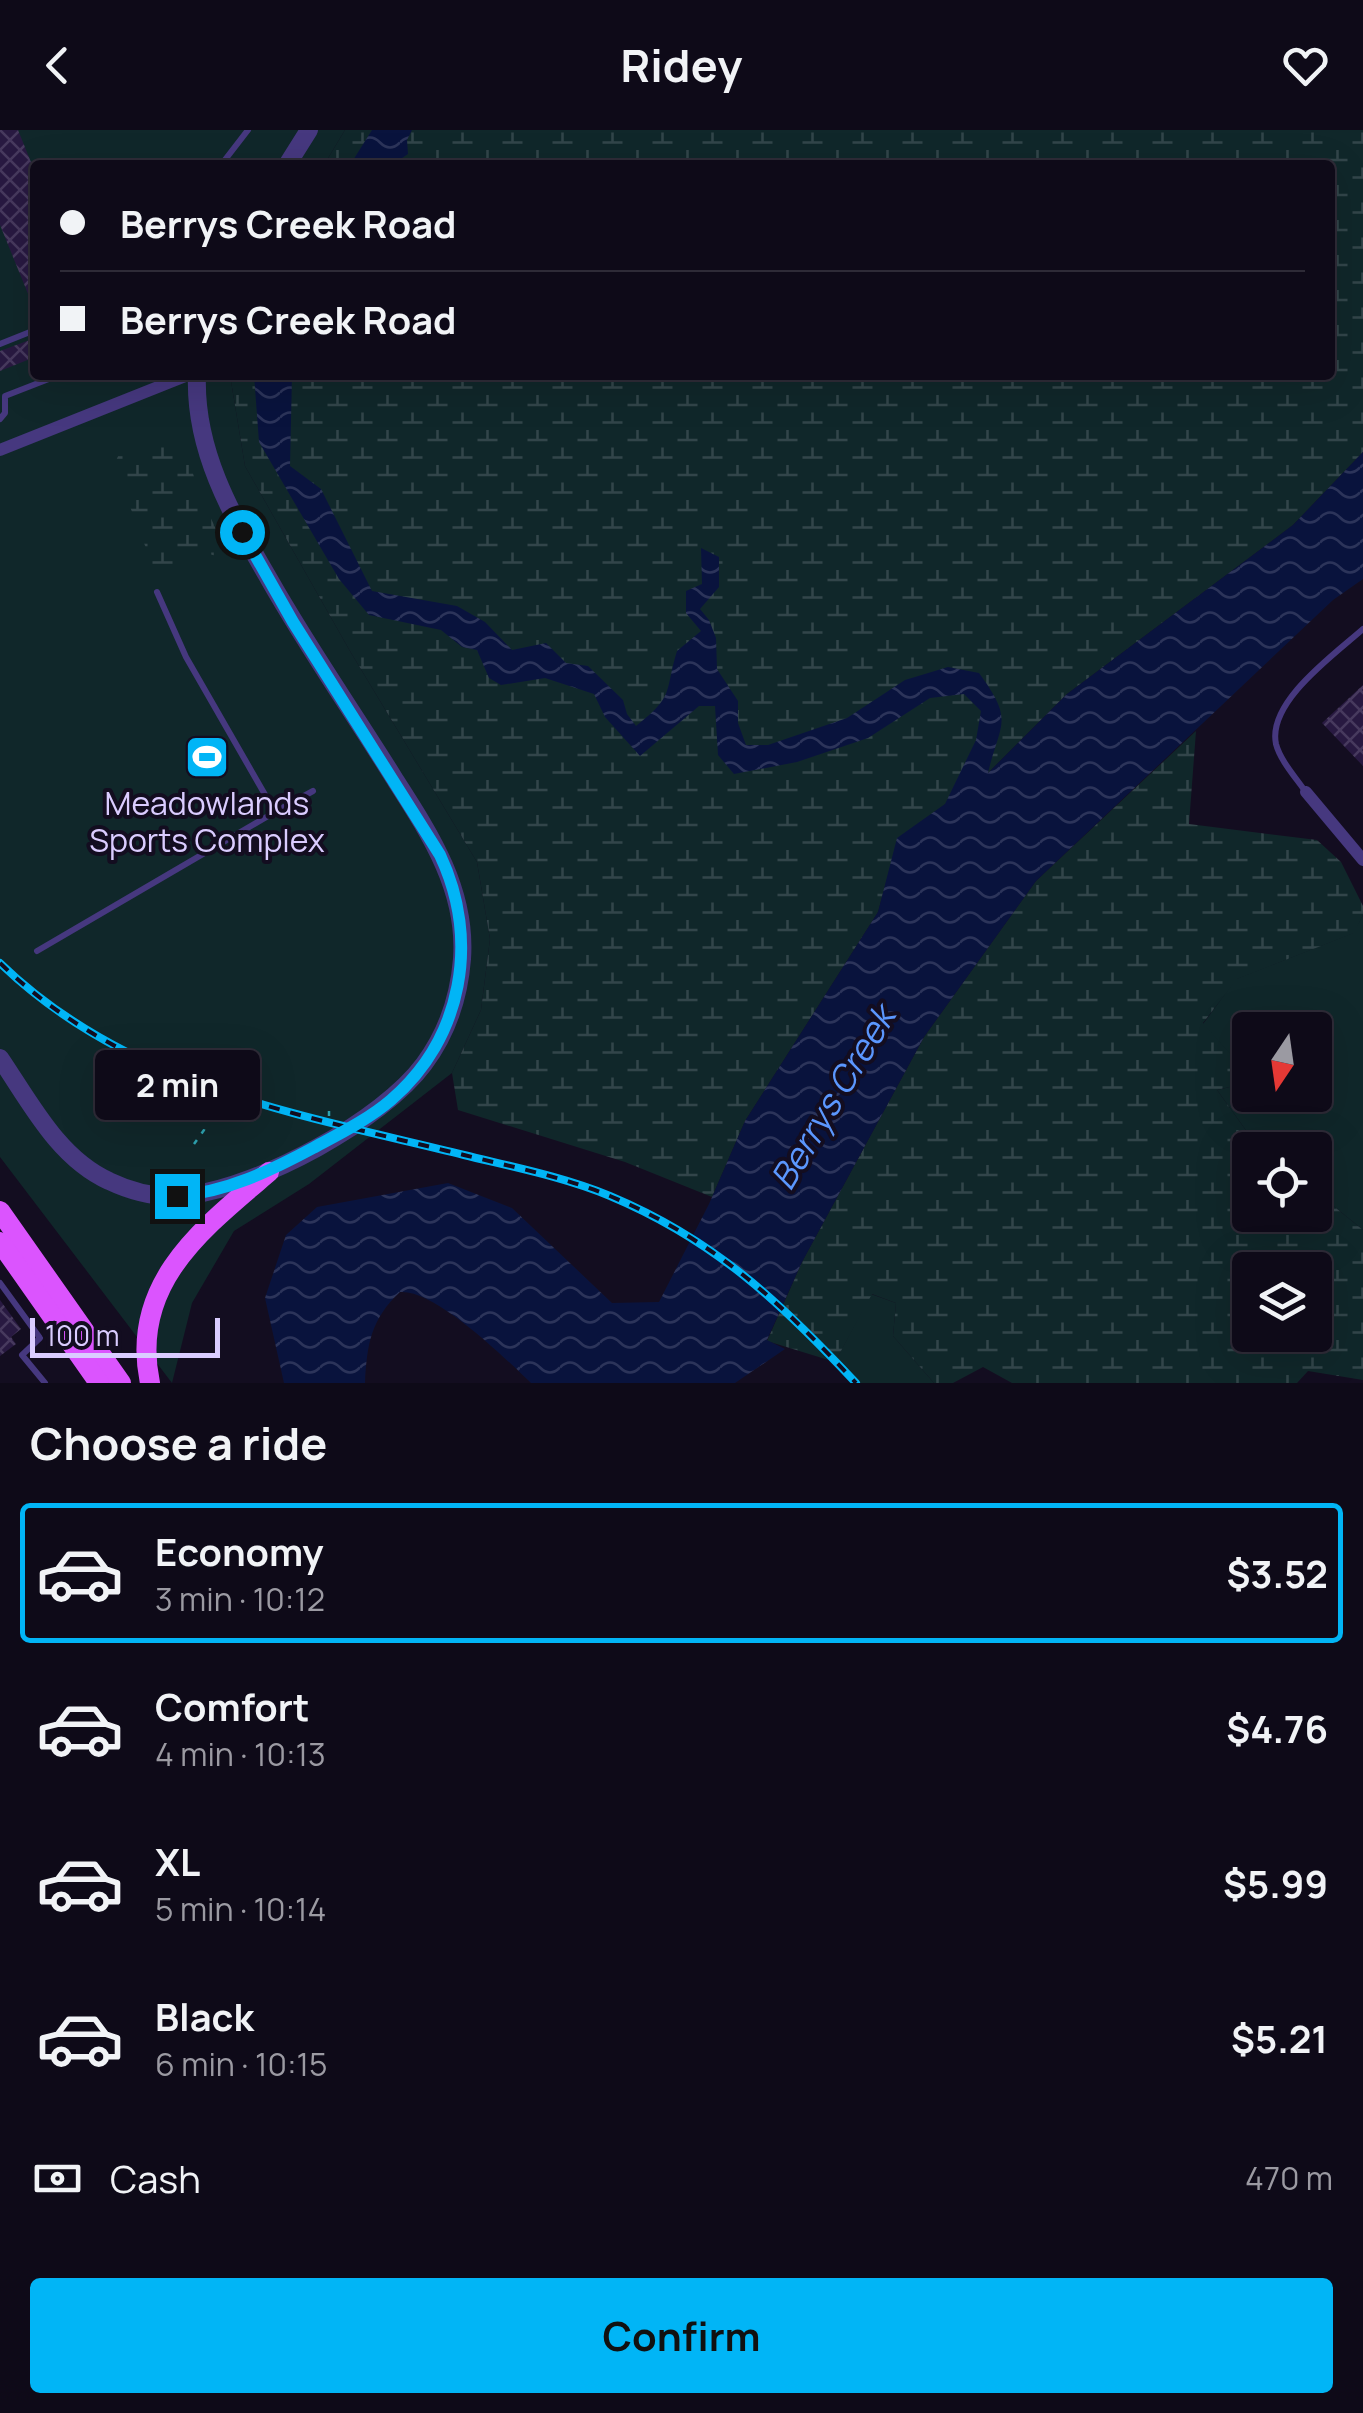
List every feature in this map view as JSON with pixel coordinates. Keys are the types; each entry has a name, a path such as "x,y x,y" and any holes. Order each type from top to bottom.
{"main road":[{"path":"150,1383 146,1356 149,1322 170,1272 202,1230 270,1172"},
{"path":"0,1212 122,1383"},
{"path":"0,1242 99,1383"}],"street":[{"path":"290,160 309,130"},
{"path":"0,450 175,380"},
{"path":"0,1058 58,1141 79,1162 106,1180 134,1190 177,1196 209,1192 270,1172 378,1110 424,1064 454,1006 462,930 453,885 434,842 293,622 226,502 203,438 197,380"},
{"path":"1306,792 1362,857"}],"lane":[{"path":"225,160 248,130"},
{"path":"0,344 30,332"},
{"path":"0,418 5,413 4,396 45,380"},
{"path":"157,592 186,657 276,812"},
{"path":"1306,792 1277,748 1276,733 1283,712 1299,686 1363,629"},
{"path":"38,951 313,792"},
{"path":"0,1283 40,1338 22,1355 45,1383"}],"path":[{"path":"194,1144 204,1130 210,1109"},
{"path":"329,1110 329,1116"}],"green space":[{"name":"Meadowlands Sports Complex","path":"0,130 345,130 327,160 30,160 30,380 231,380 245,466 477,862 490,939 481,1010 452,1073 309,1184 234,1231 192,1303 172,1383 0,1157"},
{"path":"345,130 1363,130 1363,452 1293,525 1067,694 986,775 898,838 878,912 745,1121 712,1197 625,1162 458,1110 452,1073 481,1010 490,939 477,862 245,466 231,380 1335,380 1335,160 327,160"},
{"path":"175,432 179,452 186,451 199,493 230,559 200,552 162,573 154,569 114,465 120,452"},
{"path":"1196,731 1189,824 1317,840 1341,862 1363,906 1354,933 1237,979 1203,1023 1232,1056 1232,1086 1217,1090 1247,1132 1232,1132 1232,1232 1332,1232 1332,1205 1363,1230 1363,1380 1308,1371 1297,1383 1012,1383 983,1367 953,1383 934,1383 893,1336 896,1303 872,1294 835,1362 767,1341 802,1262 924,1037 1036,881"},
{"path":"1363,915 1363,1230 1332,1205 1332,1132 1247,1132 1233,1112 1332,1112 1332,1012 1232,1012 1232,1056 1203,1024 1236,979 1353,933"},
{"path":"1232,1086 1232,1111 1217,1090"},
{"path":"871,1294 896,1303 893,1336 934,1383 854,1383 835,1362"}],"water":[{"path":"372,130 412,130 407,140 408,154 399,160 353,160"},
{"name":"Berrys Creek","path":"254,380 292,380 290,466 321,489 372,591 457,606 485,622 512,650 546,643 566,663 588,666 623,700 636,726 663,700 677,651 701,631 686,613 686,591 702,584 701,548 719,557 719,587 700,609 716,638 717,669 738,701 738,723 746,745 768,745 847,718 905,680 948,667 979,673 997,702 1000,732 988,773 1067,694 1293,525 1363,452 1363,579 1333,600 1036,881 924,1037 802,1262 767,1340 785,1349 735,1383 531,1383 450,1313 415,1294 400,1292 372,1333 365,1383 284,1383 265,1298 286,1235 317,1207 448,1183 512,1208 612,1303 659,1302 709,1204 745,1121 878,912 897,838 945,804 976,740 981,711 964,694 930,698 868,738 797,762 734,774 718,755 715,706 699,706 640,756 605,717 594,694 545,678 501,685 489,678 477,650 462,647 441,630 369,615 339,579 259,442"}],"building":[{"path":"0,130 18,130 30,160 30,299 0,225"},
{"path":"30,340 30,359 0,371 0,351"},
{"path":"1363,685 1363,766 1322,723"},
{"path":"0,1300 21,1329 11,1337 16,1344 0,1356"}],"railway":[{"path":"0,963 50,1005 103,1040 218,1090 339,1125 557,1178 648,1213 744,1276 856,1383"}],"place":[{"name":"Meadowlands Sports Complex","path":"207,757"}],"route":[{"path":"177,1196 209,1192 270,1172 391,1100 414,1077 441,1037 454,1006 460,976 460,915 440,855 293,622 242,532"}]}
